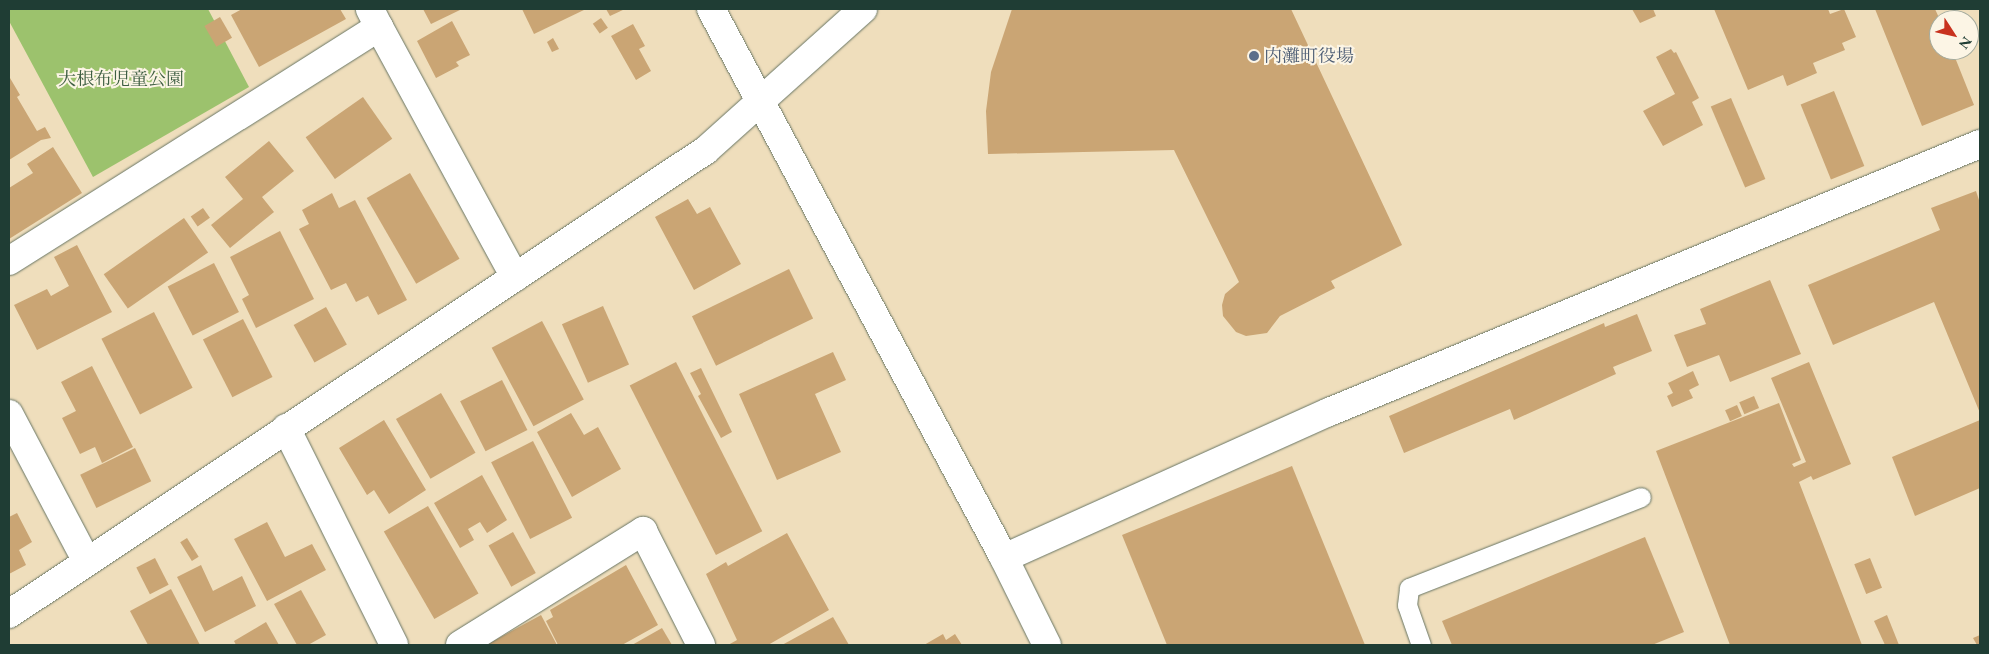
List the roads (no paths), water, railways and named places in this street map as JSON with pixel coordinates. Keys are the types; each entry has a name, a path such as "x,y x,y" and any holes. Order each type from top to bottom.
{"street":[{"path":"711,9 759,103 1004,558 1047,645"},
{"path":"9,614 86,560 706,150 863,9"},
{"path":"9,261 374,18 515,278"},
{"path":"1004,558 1329,412 1980,144"},
{"path":"9,414 86,560"},
{"path":"286,428 394,645"},
{"path":"460,645 643,531 701,645"}],"lane":[{"path":"1421,645 1407,605 1409,588 1641,496"}],"place":[{"name":"内灘町役場","path":"1254,56"}],"park label":[{"name":"大根布児童公園","path":"121,79"}]}
